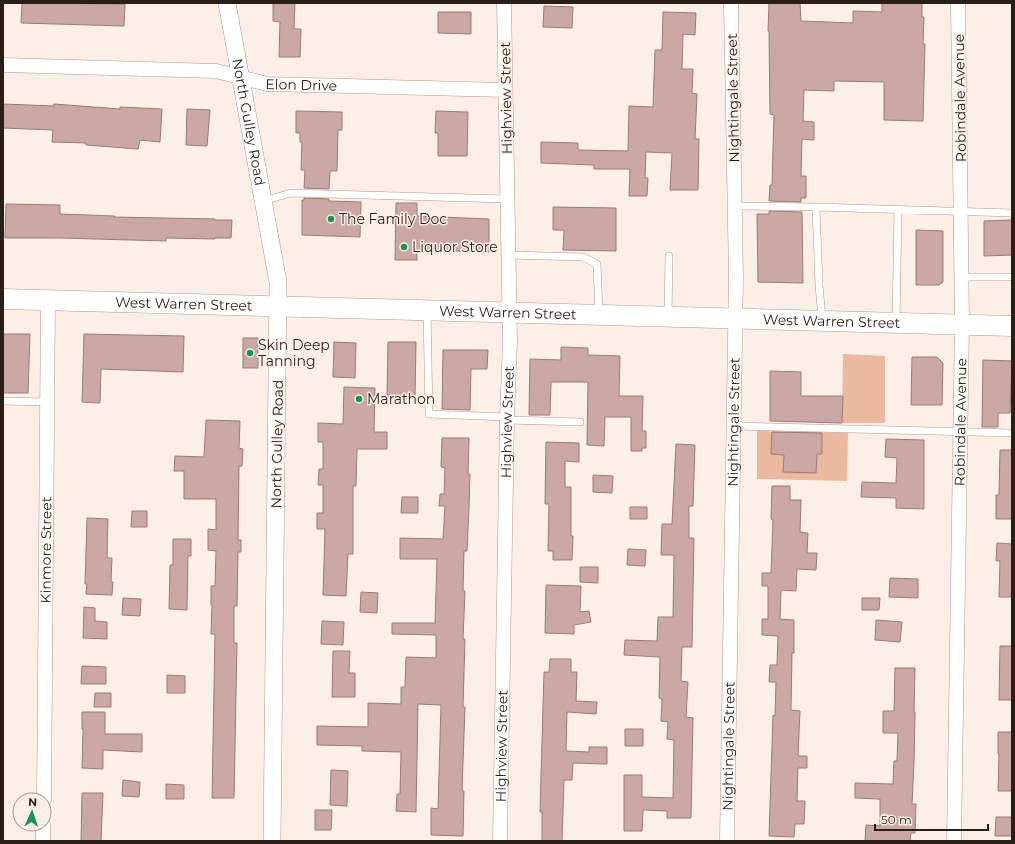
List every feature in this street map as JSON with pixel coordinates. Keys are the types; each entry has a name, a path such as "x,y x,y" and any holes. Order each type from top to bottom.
{"main road":[{"name":"West Warren Street","path":"3,299 1012,326"}],"street":[{"name":"North Gulley Road","path":"227,3 278,282 279,306 272,841"},
{"name":"Highview Street","path":"500,841 507,418 510,342 508,313 504,3"},
{"name":"Nightingale Street","path":"727,841 735,319 731,3"},
{"name":"Robindale Avenue","path":"954,841 962,324 958,3"},
{"name":"Elon Drive","path":"3,65 216,71 265,84 505,90"},
{"name":"Kinmore Street","path":"44,792 48,300"}],"lane":[{"path":"263,201 291,193 507,199"},
{"path":"734,206 816,207 961,213 1012,213"},
{"path":"816,207 818,285 822,321"},
{"path":"896,323 898,210"},
{"path":"508,255 583,257 597,264 599,315"},
{"path":"668,256 668,316"},
{"path":"962,277 1012,277"},
{"path":"427,310 429,414 580,422"},
{"path":"3,401 48,402"},
{"path":"734,426 1012,433"}],"shaded area":[{"path":"843,354 885,356 885,423 842,423"},
{"path":"757,431 848,433 847,481 757,479"}],"building":[{"path":"22,3 125,4 124,26 21,23"},
{"path":"273,3 295,3 294,29 301,29 300,57 279,57 280,22 273,21"},
{"path":"769,3 800,3 801,21 853,23 853,11 882,12 882,3 922,3 922,17 924,17 923,44 925,44 923,121 884,120 884,82 834,81 834,91 804,90 803,121 814,122 814,140 802,139 801,176 806,176 806,198 801,198 801,202 769,201 770,185 772,185 774,115 770,114 768,31"},
{"path":"544,6 573,7 572,28 543,27"},
{"path":"438,12 471,12 471,34 438,33"},
{"path":"663,12 696,13 695,35 683,34 682,69 693,69 692,93 697,94 695,139 699,139 698,190 670,190 672,153 646,152 645,178 648,178 647,196 629,196 630,169 594,169 594,165 541,163 541,142 578,143 578,150 628,151 629,106 653,107 655,50 662,50"},
{"path":"3,104 54,106 54,104 120,109 120,107 162,109 160,142 140,140 138,149 86,145 86,143 52,142 53,130 3,128"},
{"path":"187,109 210,110 207,146 186,145"},
{"path":"296,111 342,112 342,130 338,130 337,171 330,171 329,189 304,188 305,170 301,170 302,142 300,142 300,133 296,133"},
{"path":"436,111 468,112 467,156 438,156 438,133 435,133"},
{"name":"The Family Doc","path":"304,198 329,199 329,201 361,202 360,237 302,235 302,200 304,200"},
{"path":"396,203 417,203 417,216 489,219 489,252 417,250 417,260 395,260"},
{"path":"6,204 60,205 60,214 232,220 231,238 166,238 166,241 5,238"},
{"path":"553,207 616,208 616,251 563,250 564,230 553,230"},
{"path":"769,211 802,212 803,283 758,282 757,214 769,214"},
{"path":"1012,220 1012,255 984,256 984,221"},
{"path":"916,230 943,231 943,282 939,285 916,285"},
{"path":"3,334 30,334 28,393 3,393"},
{"path":"84,334 184,336 183,372 101,369 100,403 82,402"},
{"name":"Skin Deep Tanning","path":"243,338 258,338 258,368 243,368"},
{"name":"Marathon","path":"334,342 356,343 355,378 333,377"},
{"path":"388,342 416,342 415,398 387,397"},
{"path":"561,347 588,348 588,355 620,356 619,396 643,396 642,431 646,431 646,448 642,448 642,451 631,451 631,417 605,417 604,446 587,445 588,382 551,382 550,415 529,415 530,359 561,360"},
{"path":"443,350 488,350 487,369 471,369 470,410 442,409"},
{"path":"912,357 937,357 943,363 942,405 911,405"},
{"path":"983,360 1012,361 1010,413 998,413 998,427 982,427"},
{"path":"770,371 801,372 801,396 843,396 842,423 770,421"},
{"path":"344,387 375,388 374,432 387,432 387,449 357,449 356,486 353,486 353,554 348,554 346,596 323,595 325,529 317,529 317,513 323,513 323,485 318,485 319,469 323,469 323,442 318,442 318,423 343,424"},
{"path":"206,420 240,421 239,448 243,449 242,466 239,466 238,540 241,540 241,552 238,552 237,606 234,606 234,643 237,643 234,798 212,798 215,634 211,634 211,586 215,586 216,551 208,550 208,529 216,530 216,499 184,499 184,471 174,471 175,456 204,457"},
{"path":"772,432 822,433 822,454 817,454 816,473 783,472 784,455 771,454"},
{"path":"442,438 469,438 469,507 467,551 464,551 463,590 465,591 463,639 465,639 463,707 465,707 462,791 464,791 463,836 431,835 431,808 438,809 441,705 418,704 416,812 396,811 397,794 400,794 401,752 362,751 362,746 317,745 317,726 368,727 368,703 401,704 401,687 405,687 406,657 436,658 436,635 392,634 392,623 435,623 437,559 400,559 400,538 443,539 445,506 439,506 440,494 444,494 445,468 441,467"},
{"path":"886,439 924,440 924,509 896,508 896,498 861,497 862,482 896,483 897,458 885,457"},
{"path":"546,442 579,443 579,462 565,461 565,487 571,487 571,536 573,536 572,560 553,560 553,551 548,551 549,504 545,504"},
{"path":"676,444 695,445 693,506 689,506 689,538 694,538 692,647 682,647 681,681 688,682 686,717 693,718 691,818 667,818 667,811 643,810 642,831 624,831 624,775 642,775 642,797 673,798 674,740 667,739 668,722 661,721 662,699 659,698 660,657 624,655 625,640 657,641 658,617 673,617 674,555 661,555 662,524 672,524"},
{"path":"1000,450 1012,450 1012,519 996,519 996,495 999,495"},
{"path":"593,475 613,476 612,493 593,492"},
{"path":"772,486 790,486 790,500 801,500 800,532 808,533 807,553 817,553 816,570 797,569 796,591 781,590 780,619 794,620 791,710 800,711 798,756 807,756 807,768 798,768 797,801 805,801 804,824 795,824 794,837 769,836 773,715 775,716 776,682 769,682 770,665 777,665 778,636 762,635 762,619 768,619 768,586 762,586 762,573 771,573 773,520 771,519"},
{"path":"402,497 418,497 418,513 401,513"},
{"path":"630,507 647,507 647,519 630,519"},
{"path":"132,511 147,511 147,527 131,527"},
{"path":"87,518 108,519 107,558 112,558 112,595 86,594"},
{"path":"173,539 191,539 191,556 188,556 187,610 169,609 170,565 173,565"},
{"path":"997,543 1012,544 1012,597 999,597 1000,561 996,561"},
{"path":"628,549 646,550 645,566 627,565"},
{"path":"580,567 598,567 598,583 580,582"},
{"path":"890,578 918,579 918,598 889,597"},
{"path":"546,585 581,586 580,612 589,611 591,622 574,625 574,634 545,633"},
{"path":"361,592 378,593 377,613 360,612"},
{"path":"123,598 141,599 140,616 122,615"},
{"path":"862,598 880,598 879,610 862,610"},
{"path":"84,607 95,608 95,621 107,622 107,639 83,638"},
{"path":"876,620 902,622 900,642 875,640"},
{"path":"322,621 344,622 343,645 321,644"},
{"path":"1000,646 1012,646 1012,700 999,700"},
{"path":"333,651 350,651 349,673 355,673 355,697 332,697"},
{"path":"550,659 571,659 571,672 577,672 576,701 597,702 596,714 567,712 566,751 589,752 589,747 607,747 607,764 573,763 572,780 564,780 562,841 542,841 542,812 540,812 544,672 549,672"},
{"path":"82,666 106,667 106,684 81,684"},
{"path":"895,668 915,668 912,804 916,804 915,833 911,833 910,841 865,841 866,825 880,826 880,799 855,798 855,783 893,784 894,761 897,761 898,733 883,733 883,711 894,711"},
{"path":"167,675 185,676 185,693 167,693"},
{"path":"95,693 111,693 111,707 94,707"},
{"path":"82,712 105,712 105,734 142,734 142,752 103,750 103,769 82,768"},
{"path":"625,729 643,729 643,746 625,746"},
{"path":"998,732 1012,732 1012,791 998,791"},
{"path":"331,770 348,771 347,806 330,805"},
{"path":"123,780 140,782 139,797 122,796"},
{"path":"166,784 184,785 184,799 166,799"},
{"path":"82,793 103,793 101,841 81,841"},
{"path":"315,810 332,810 331,830 315,830"},
{"path":"996,817 1012,817 1012,836 995,836"}],"place":[{"name":"The Family Doc","path":"331,219"},
{"name":"Liquor Store","path":"404,247"},
{"name":"Skin Deep Tanning","path":"250,353"},
{"name":"Marathon","path":"359,399"}]}
